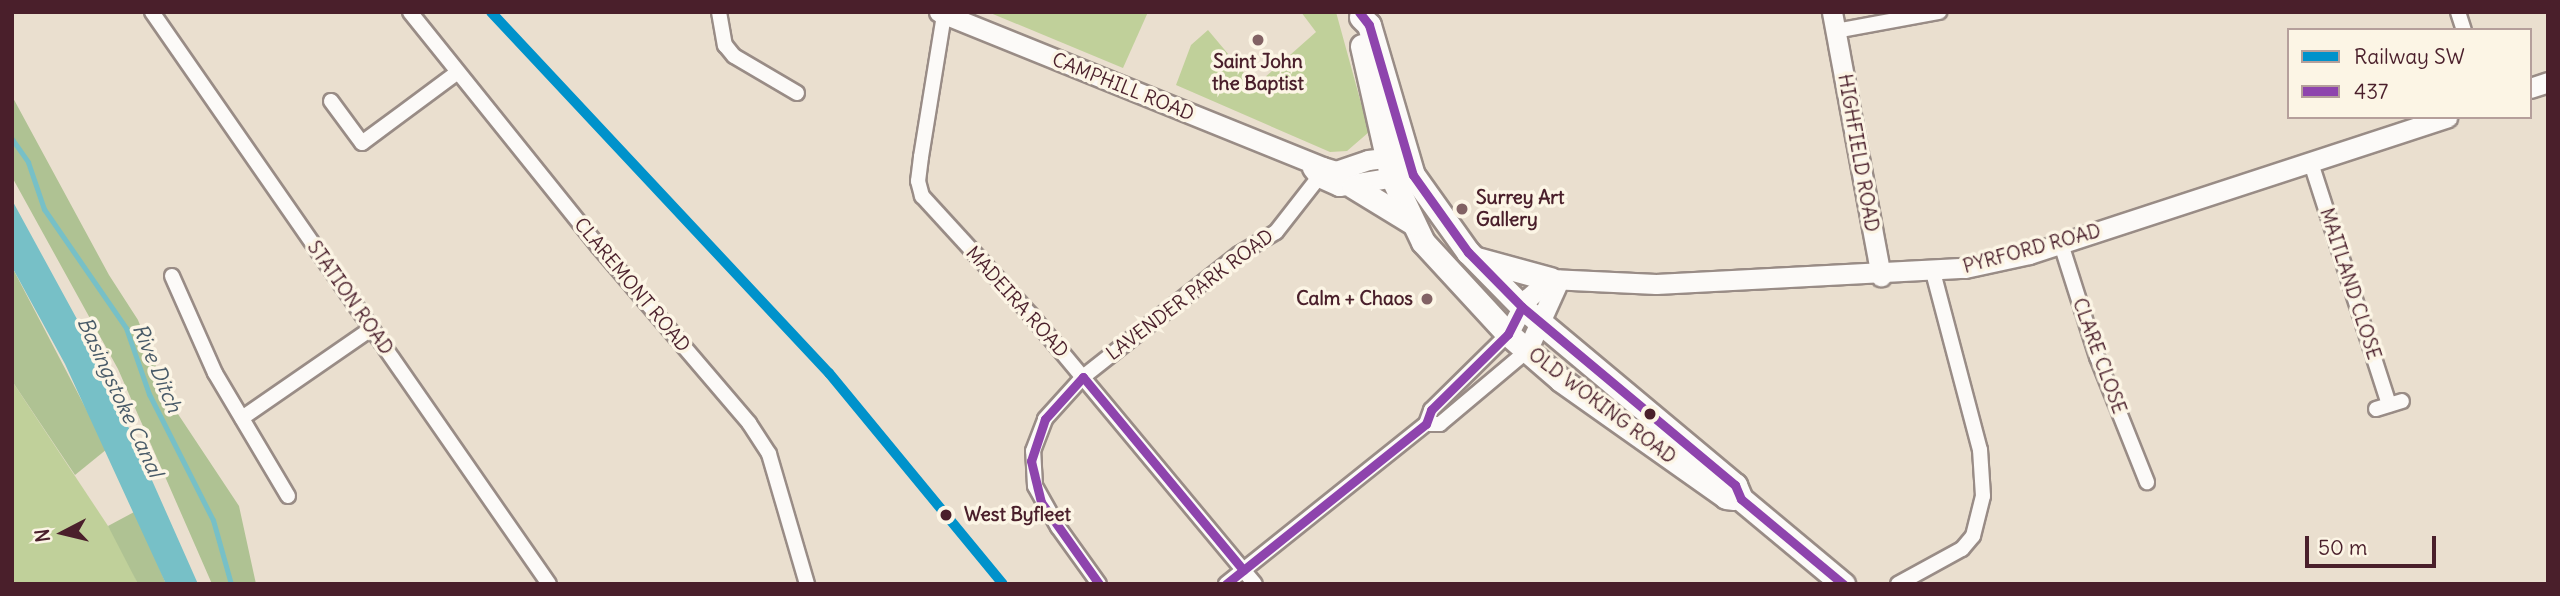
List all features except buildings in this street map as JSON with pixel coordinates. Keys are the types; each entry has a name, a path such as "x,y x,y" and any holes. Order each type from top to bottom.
{"main road":[{"path":"1360,15 1359,36 1399,166"},
{"name":"OLD WOKING ROAD","path":"1399,166 1413,223 1464,289 1508,334 1638,437 1726,497 1741,499"},
{"name":"OLD WOKING ROAD","path":"1399,166 1474,258 1522,307 1735,485 1741,499 1843,584"},
{"path":"1354,187 1413,223"},
{"path":"1474,258 1555,280"}],"street":[{"name":"STATION ROAD","path":"152,12 549,584"},
{"name":"CLAREMONT ROAD","path":"410,12 748,423 769,454 807,584"},
{"path":"719,12 725,45 772,89 797,93"},
{"name":"HIGHFIELD ROAD","path":"1881,276 1833,22 1939,12"},
{"name":"CAMPHILL ROAD","path":"942,13 1313,169 1339,186 1354,187"},
{"name":"MADEIRA ROAD","path":"942,13 919,189 1083,377 1255,584"},
{"path":"331,100 362,143 458,72"},
{"name":"PYRFORD ROAD","path":"1555,280 1656,284 1881,276 1933,272 1998,262 2061,244 2441,119"},
{"name":"MAITLAND CLOSE","path":"2311,163 2389,405"},
{"path":"1354,187 1399,166"},
{"name":"CAMPHILL ROAD","path":"1313,169 1336,171 1399,166"},
{"name":"LAVENDER PARK ROAD","path":"1099,584 1041,502 1031,461 1045,419 1083,377 1240,254 1276,232 1313,169"},
{"name":"CLARE CLOSE","path":"2061,244 2097,357 2147,482"},
{"path":"1898,584 1962,549 1973,536 1983,496 1980,450 1933,272"},
{"path":"172,276 215,373 288,496"},
{"path":"1426,424 1440,424 1527,351 1541,324 1555,280"},
{"path":"1226,584 1426,424 1431,410 1508,334 1522,307 1555,280"},
{"path":"242,418 371,329"},
{"path":"2141,467 2155,461"}],"green space":[{"path":"988,12 1148,12 1123,68"},
{"path":"1301,12 1336,12 1369,132 1347,151 1330,152 1176,85 1191,45 1208,30 1255,86 1316,32"},
{"path":"12,96 109,275 138,320 170,402 239,506 256,584 212,584 118,369 12,177"},
{"path":"12,267 107,449 75,475 12,381"},
{"path":"12,381 120,544 138,584 12,584"},
{"path":"136,511 166,584 138,584 108,526"}],"water":[{"name":"Basingstoke Canal","path":"12,200 96,354 198,584 166,584 65,364 12,267"}],"waterway":[{"name":"Rive Ditch","path":"12,139 28,162 44,209 126,328 149,394 213,520 231,584"}],"rail line":[{"name":"SW","path":"491,12 829,373 1003,584"}],"transit line":[{"name":"437","path":"1359,12 1369,25 1413,175 1468,252 1522,307 1735,485 1741,499 1843,584"},
{"name":"437","path":"1226,584 1426,424 1431,410 1508,334 1522,307"},
{"name":"437","path":"1083,377 1243,570"},
{"name":"437","path":"1083,377 1045,419 1031,461 1041,502 1099,584"}],"place":[{"name":"Saint John the Baptist","path":"1258,40"},
{"name":"Surrey Art Gallery","path":"1462,209"},
{"name":"Calm + Chaos","path":"1427,299"},
{"name":"West Byfleet","path":"946,515"}]}
